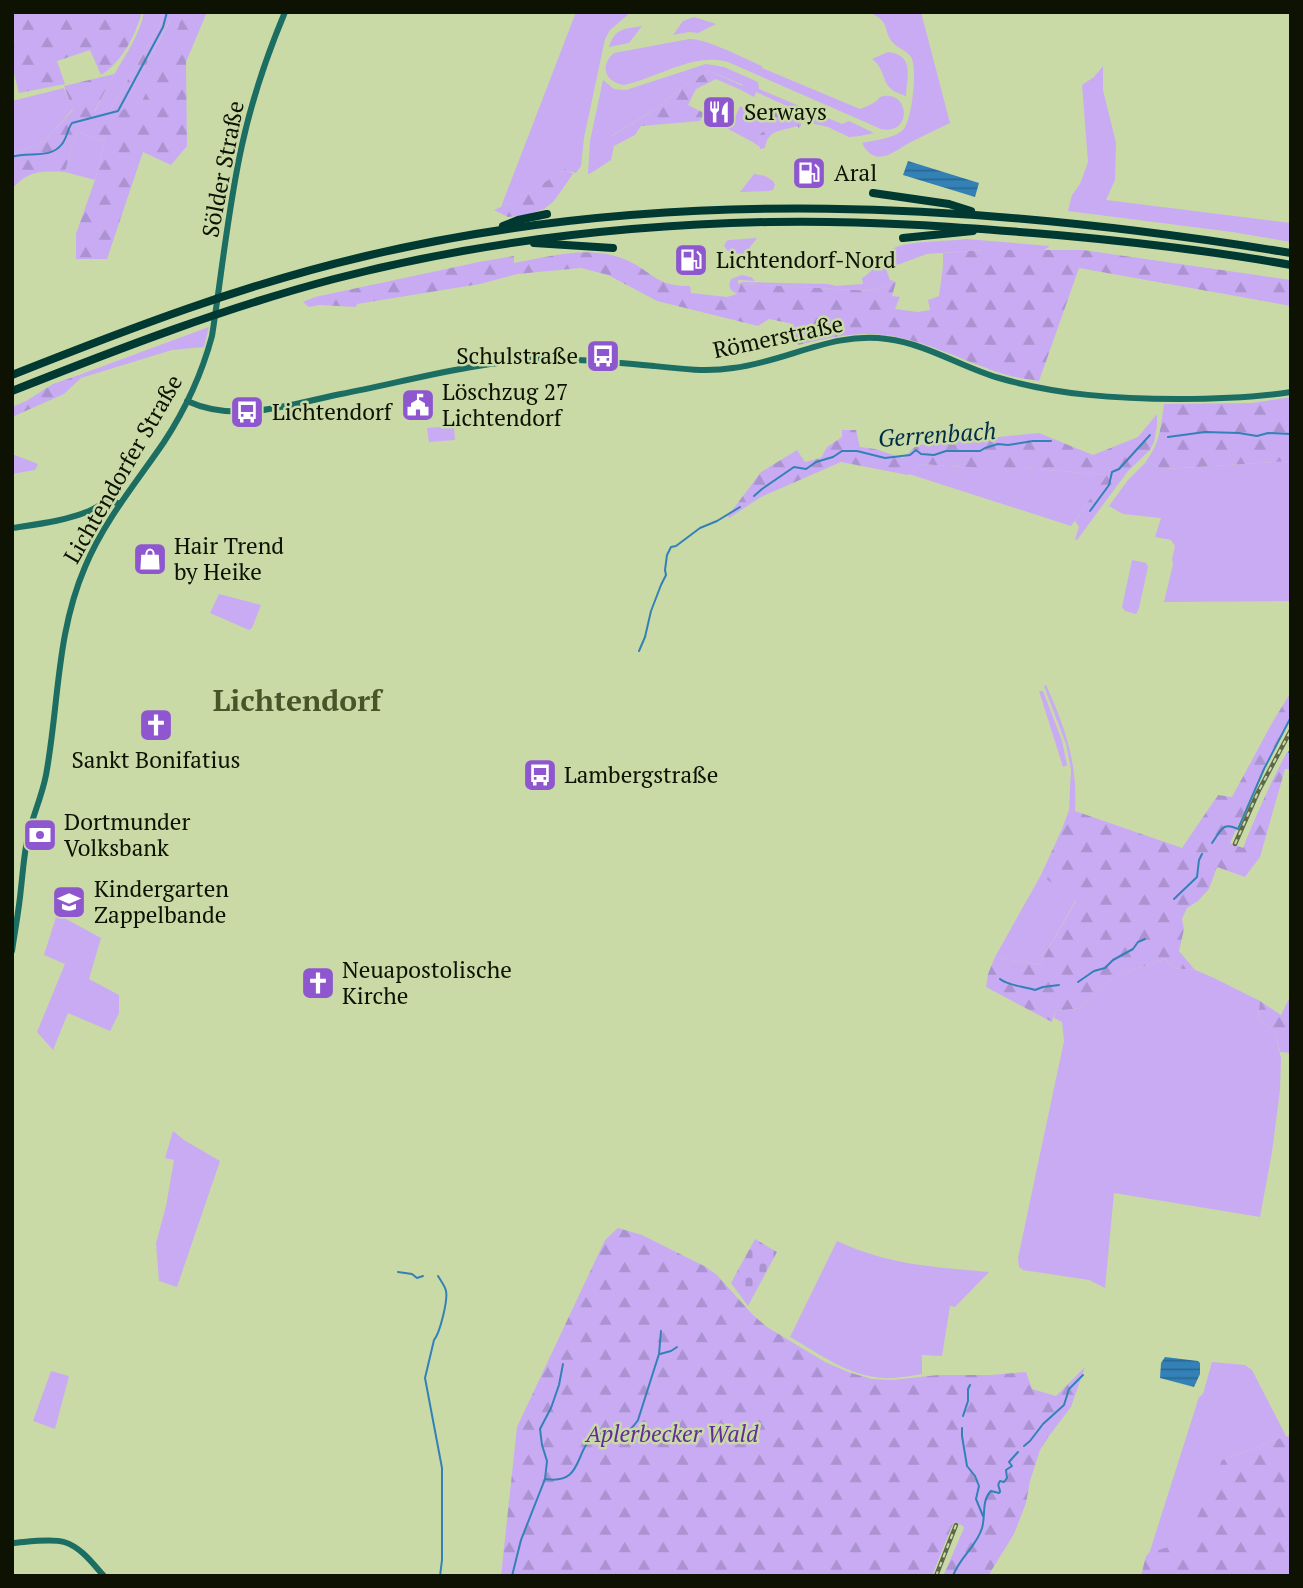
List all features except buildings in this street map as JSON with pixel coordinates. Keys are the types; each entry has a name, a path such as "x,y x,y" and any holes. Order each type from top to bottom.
{"highway":[{"path":"873,193 948,204 984,215"},
{"path":"12,375 155,320 285,276 366,256 491,231 572,219 727,210 843,209 984,215 1163,233 1291,253"},
{"path":"491,231 518,220 547,214"},
{"path":"12,391 208,316 346,276 429,257 562,236 769,222 891,223 1091,238 1291,265"},
{"path":"903,238 987,229"},
{"path":"524,242 613,248"}],"street":[{"name":"Sölder Straße","path":"212,336 242,146 266,59 285,12"},
{"name":"Lichtendorfer Straße","path":"12,951 27,843 46,776 68,616 86,563 102,532 165,440 187,401 212,336"},
{"name":"Römerstraße","path":"187,401 218,411 255,412 463,368 541,359 588,360 702,370 734,369 832,341 865,337 900,341 997,377 1029,386 1082,395 1215,399 1291,392"},
{"path":"12,528 73,517 106,502 120,504"},
{"path":"12,1543 64,1542 82,1552 104,1576"}],"green space":[{"path":"12,12 142,12 127,48 109,70 101,75 90,50 57,61 65,84 19,93 12,66"},
{"path":"144,12 162,12 160,25 110,111 94,113 136,36"},
{"path":"162,12 169,12 170,20 122,110 142,101 179,26 179,12 207,12 186,62 187,146 171,165 143,152 107,259 76,259 76,234 105,141 76,132 65,172 36,173 24,178 12,189 12,155 44,141 73,110 64,86 114,74 94,112 110,111 160,25"},
{"path":"169,12 179,12 180,26 142,101 121,111 170,21"},
{"path":"576,12 631,12 610,30 605,39 584,138 581,166 576,173 564,170 519,199 501,207"},
{"path":"868,12 921,12 950,123 890,154 878,157 867,151 862,143 889,137 903,130 911,106 914,72 911,57 890,39 881,19"},
{"path":"694,17 716,24 698,33 673,35 683,21"},
{"path":"642,26 629,43 609,47 617,33"},
{"path":"689,39 726,50 860,109 880,97 893,97 899,100 903,107 902,121 891,129 881,129 728,62 702,60 624,85 612,81 606,73 609,58 614,53"},
{"path":"888,52 897,54 906,62 906,96 890,88 872,59"},
{"path":"706,64 724,67 758,82 759,89 842,124 849,121 874,133 849,137 794,114 796,110 756,92 754,97 741,90 743,85 709,71 683,86 656,109 611,136 614,146 611,160 588,174 590,141 603,80 614,89 626,90"},
{"path":"1103,66 1103,90 1116,143 1115,180 1106,200 1291,223 1291,242 1068,211 1072,195 1080,184 1088,162 1082,85 1094,77"},
{"path":"709,71 743,86 741,90 716,79 696,89 688,105 704,113 700,121 641,126 635,135 614,146 610,137 656,109 683,86"},
{"path":"64,88 73,109 44,141 12,155 12,101"},
{"path":"740,106 768,121 768,128 759,135 760,147 726,128 732,114 736,115"},
{"path":"773,111 801,123 801,126 772,134 765,148 760,149 759,135 768,128"},
{"path":"76,132 105,141 95,180 65,172"},
{"path":"565,169 573,174 554,201 544,209 508,217 494,210 519,199"},
{"path":"754,174 773,181 773,190 740,192"},
{"path":"757,238 747,251 748,256 728,251 724,246 728,240"},
{"path":"966,239 1050,246 1044,250 982,250 927,254 886,269 890,280 896,282 874,291 741,284 737,294 729,285 731,279 742,275 755,281 738,280 740,284 741,282 836,286 863,284 862,278 894,248 919,242"},
{"path":"982,250 1083,250 1291,280 1291,306 1079,268 1039,381 1007,375 924,344 890,336 854,334 798,345 793,324 769,319 758,326 657,301 608,275 581,268 517,274 480,284 357,304 356,307 309,307 303,302 315,297 514,256 514,263 568,253 595,252 631,262 668,283 690,286 691,293 727,297 737,294 741,284 874,291 896,282 892,296 900,297 895,309 918,312 930,310 928,300 939,296 943,253"},
{"path":"209,327 204,347 172,350 81,378 79,375"},
{"path":"79,375 81,378 64,394 12,417 12,407 53,384"},
{"path":"1291,397 1291,461 1164,469 1145,463 1157,442 1164,404 1252,403"},
{"path":"1157,414 1154,442 1150,450 1128,471 1077,540 1075,539 1079,527 1075,521 1107,475 1025,468 922,464 908,475 841,462 761,497 729,518 728,516 761,472 797,450 805,462 821,458 827,447 842,437 842,430 856,430 860,447 903,458 917,445 1039,433 1093,455 1138,437"},
{"path":"454,426 455,440 429,442 427,428"},
{"path":"12,454 38,464 35,470 12,474"},
{"path":"1291,461 1291,601 1164,602 1175,546 1171,540 1155,537 1161,518 1123,514 1109,506 1128,480 1145,463 1164,469"},
{"path":"922,464 1108,475 1071,526 909,474"},
{"path":"1132,560 1146,563 1148,567 1136,614 1125,611 1122,607"},
{"path":"219,594 261,605 252,628 249,630 210,613"},
{"path":"1046,685 1069,746 1074,777 1075,811 1069,810 1071,769 1066,744 1044,686"},
{"path":"1039,691 1043,691 1062,741 1067,765 1063,767"},
{"path":"1291,692 1291,719 1265,766 1230,843 1243,848 1287,752 1291,753 1291,769 1285,769 1260,857 1245,877 1217,867 1209,889 1187,908 1182,919 1184,929 1179,951 1195,970 1174,968 1165,959 1113,977 1081,1008 1055,1011 1052,1022 986,987 995,957 1039,965 1076,901 1041,875 1069,810 1182,848 1218,795 1232,797"},
{"path":"1041,875 1076,900 1039,965 995,957"},
{"path":"57,914 101,938 89,979 119,995 119,1013 110,1031 68,1013 53,1050 37,1032 65,964 44,955"},
{"path":"1165,959 1174,968 1195,970 1260,1001 1258,1018 1275,1032 1281,1058 1280,1090 1260,1217 1114,1193 1105,1288 1089,1280 1023,1270 1019,1267 1018,1258 1064,1041 1062,1022 1054,1018 1055,1011 1081,1008 1113,977"},
{"path":"1291,995 1291,1053 1280,1052 1275,1032 1258,1018 1260,1001 1281,1015"},
{"path":"173,1131 220,1161 177,1287 159,1281 156,1243 174,1160 165,1158"},
{"name":"Aplerbecker Wald","path":"618,1228 642,1235 706,1267 767,1327 825,1362 848,1372 872,1379 892,1380 938,1375 1026,1372 1032,1389 1056,1396 1085,1367 1071,1407 1040,1450 1026,1503 1014,1534 988,1576 943,1576 964,1528 955,1522 932,1576 501,1576 517,1427 605,1240"},
{"path":"755,1239 777,1252 748,1306 731,1283"},
{"path":"837,1241 893,1260 989,1272 955,1307 950,1306 942,1356 922,1355 922,1374 889,1378 858,1373 790,1337"},
{"path":"1212,1362 1245,1365 1252,1370 1286,1436 1222,1460 1291,1576 1142,1576"},
{"path":"51,1371 69,1376 55,1429 33,1421"},
{"path":"1286,1436 1291,1437 1291,1576 1141,1576 1149,1553 1187,1541 1222,1460"}],"water":[{"path":"908,161 979,183 975,197 903,175"},
{"path":"1165,1357 1200,1363 1200,1374 1194,1387 1160,1378 1161,1363"}],"waterway":[{"path":"12,157 51,152 62,144 72,123 118,111 163,27 167,12"},
{"name":"Gerrenbach","path":"1168,437 1205,432 1257,436 1268,433 1291,434"},
{"path":"1090,511 1109,485 1112,472 1119,469 1150,435"},
{"name":"Gerrenbach","path":"754,496 794,467 806,469 842,451 857,451 885,458 910,455 916,450 921,454 934,455 946,451 980,451 998,444 1051,441"},
{"name":"Gerrenbach","path":"639,651 666,575 667,555 671,547 740,507"},
{"path":"1212,843 1225,827 1238,829 1264,769 1291,717"},
{"path":"1174,899 1197,877 1202,854"},
{"path":"1078,982 1094,971 1105,968 1145,939"},
{"path":"1000,979 1012,985 1035,990 1059,985"},
{"path":"398,1272 412,1274 417,1278 423,1276"},
{"path":"438,1276 445,1289 446,1301 425,1378 442,1468 440,1576"},
{"path":"512,1576 521,1540 545,1479 557,1480 572,1472 596,1433 624,1433 638,1420 659,1354 661,1331"},
{"path":"660,1354 677,1347"},
{"path":"545,1479 547,1461 540,1429 551,1408 563,1364"},
{"path":"1024,1446 1064,1405 1069,1389 1083,1375"},
{"path":"963,1416 970,1385"},
{"path":"962,1428 967,1466 979,1486 976,1499 983,1516"},
{"path":"953,1576 980,1534 988,1495 991,1491 1000,1492 998,1485 1007,1478 1006,1470 1012,1466 1009,1462 1018,1452"}],"railway":[{"path":"1235,844 1258,792 1291,730"},
{"path":"936,1576 956,1525"}],"place":[{"name":"Serways","path":"719,112"},
{"name":"Aral","path":"809,173"},
{"name":"Lichtendorf-Nord","path":"691,260"},
{"name":"Schulstraße","path":"603,356"},
{"name":"Löschzug 27 Lichtendorf","path":"418,405"},
{"name":"Lichtendorf","path":"247,412"},
{"name":"Hair Trend by Heike","path":"150,559"},
{"name":"Sankt Bonifatius","path":"156,725"},
{"name":"Lambergstraße","path":"540,775"},
{"name":"Dortmunder Volksbank","path":"40,835"},
{"name":"Kindergarten Zappelbande","path":"69,902"},
{"name":"Neuapostolische Kirche","path":"318,983"}],"district":[{"name":"Lichtendorf","path":"297,701"}]}
